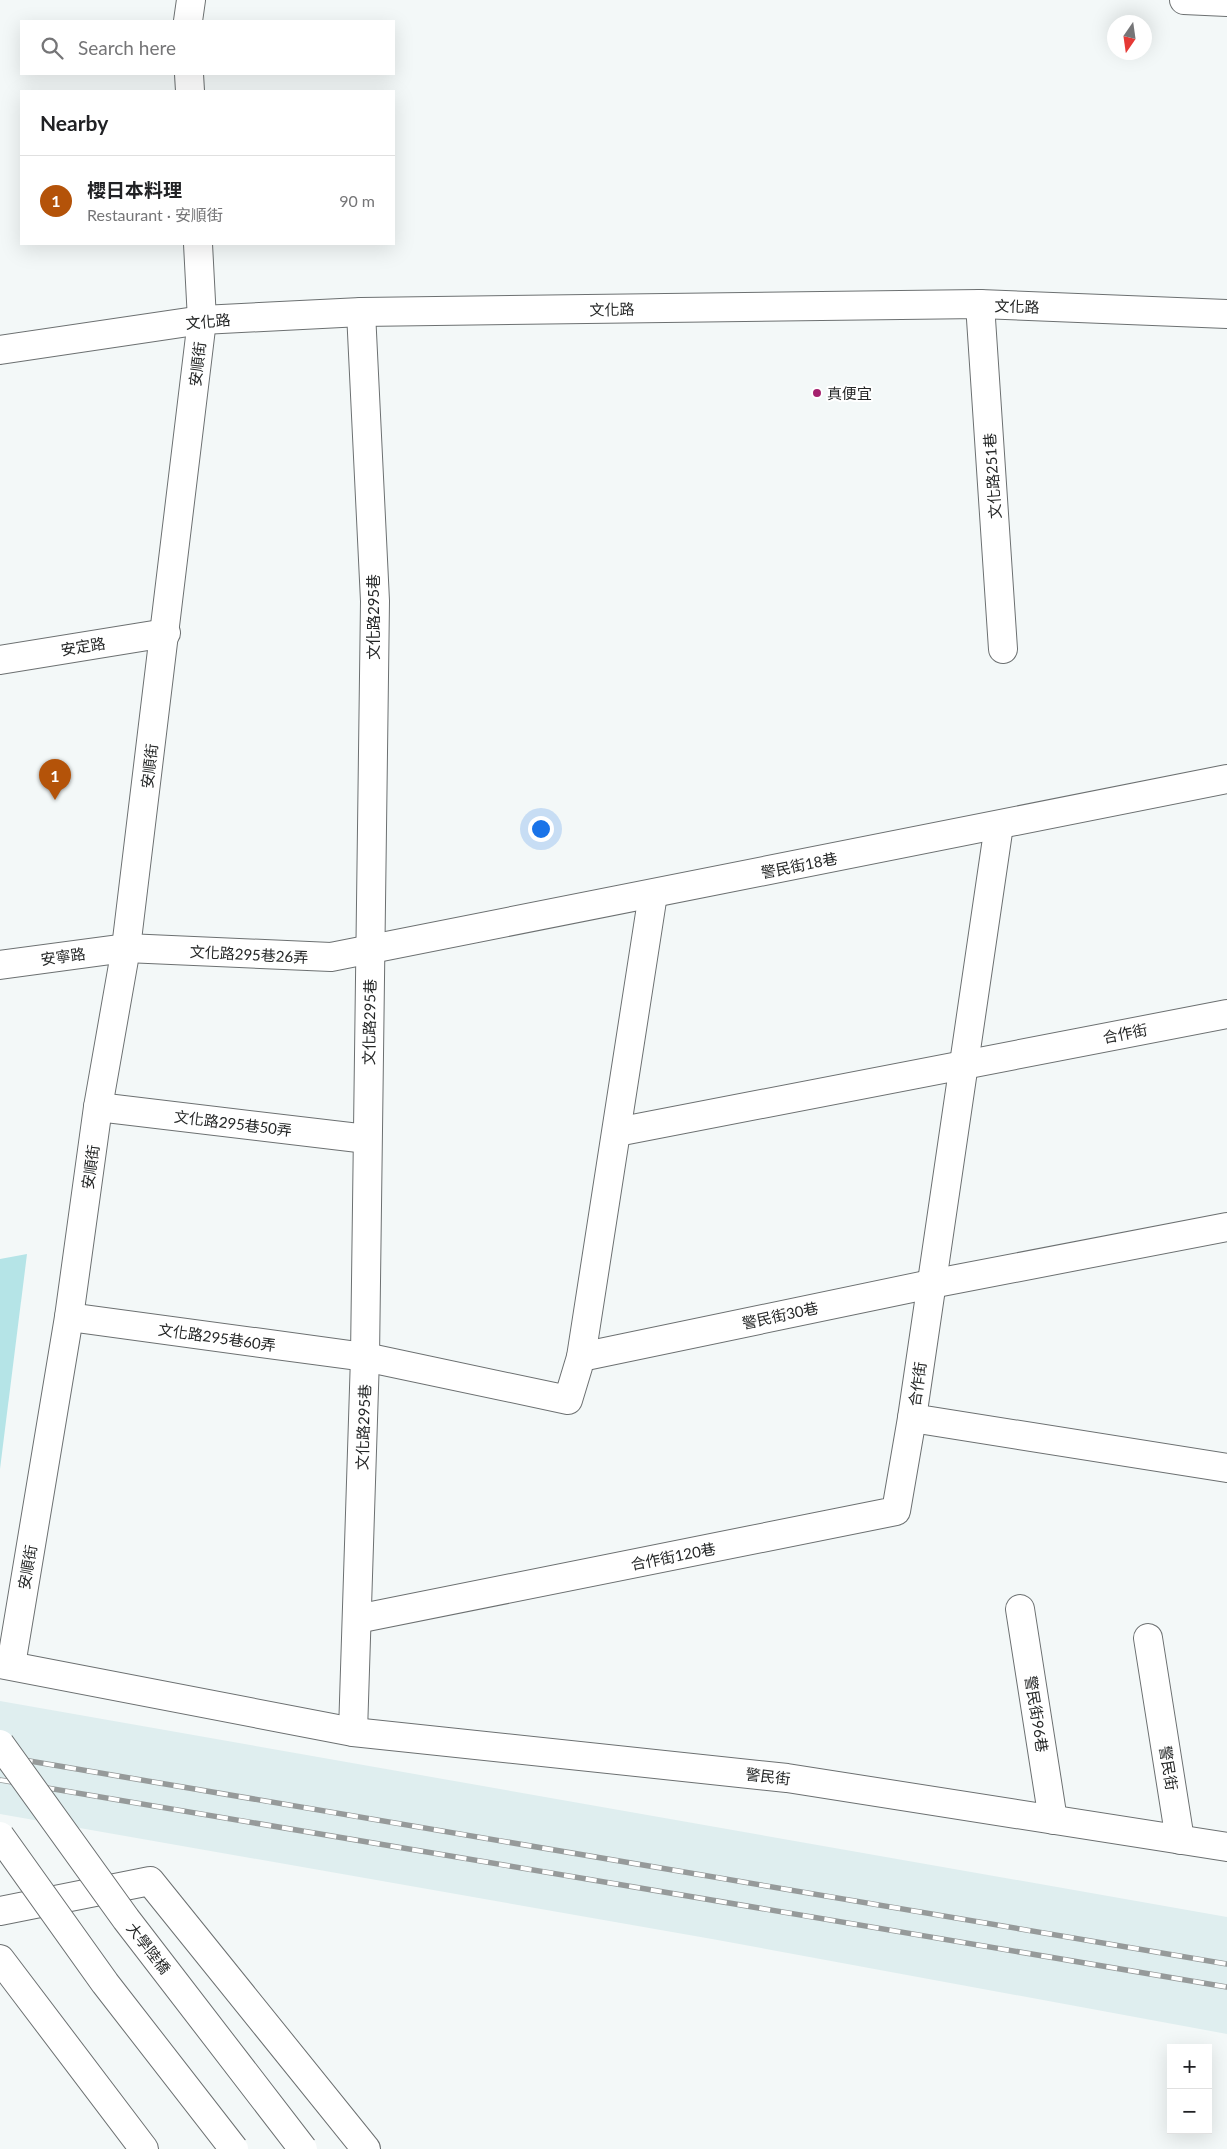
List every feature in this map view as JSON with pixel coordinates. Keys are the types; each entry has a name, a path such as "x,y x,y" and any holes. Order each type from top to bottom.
{"street":[{"path":"188,20 191,0"},
{"path":"1184,0 1227,2"},
{"path":"189,75 190,90"},
{"name":"安順街","path":"198,245 202,320 166,633 126,948 98,1108 69,1317 5,1665 354,1732"},
{"name":"文化路","path":"0,350 202,320 361,312 980,304 1227,314"},
{"name":"文化路251巷","path":"980,304 1003,649"},
{"name":"文化路295巷","path":"354,1732 365,1357 374,601 361,312"},
{"name":"安定路","path":"0,660 166,633"},
{"name":"警民街18巷","path":"370,948 653,894 1227,779"},
{"name":"合作街","path":"999,825 912,1418 1227,1468"},
{"path":"365,1357 568,1400 581,1357 653,894"},
{"name":"文化路295巷26弄","path":"126,948 331,957 370,948"},
{"name":"安寧路","path":"0,965 126,948"},
{"name":"合作街","path":"617,1132 1227,1014"},
{"name":"文化路295巷50弄","path":"98,1108 368,1139"},
{"name":"警民街30巷","path":"581,1357 931,1284 1227,1227"},
{"name":"文化路295巷60弄","path":"69,1317 365,1357"},
{"name":"合作街120巷","path":"357,1619 896,1511 912,1418"},
{"name":"警民街96巷","path":"1020,1609 1053,1820"},
{"name":"警民街","path":"1148,1638 1180,1840"},
{"name":"警民街","path":"354,1732 787,1778 1227,1847"},
{"name":"大學陸橋","path":"0,1744 126,1919 303,2149"},
{"path":"0,1836 105,1983 234,2149"},
{"path":"0,1912 150,1881 366,2149"},
{"path":"0,1959 144,2149"}],"shaded area":[{"path":"27,1254 0,1469 0,1259"},
{"path":"0,1701 1227,1917 1227,2034 712,1939 0,1814"}],"railway":[{"path":"0,1756 1227,1964"},
{"path":"0,1780 1227,1987"}],"place":[{"name":"真便宜","path":"817,393"},
{"name":"櫻日本料理","path":"55,800"}]}
